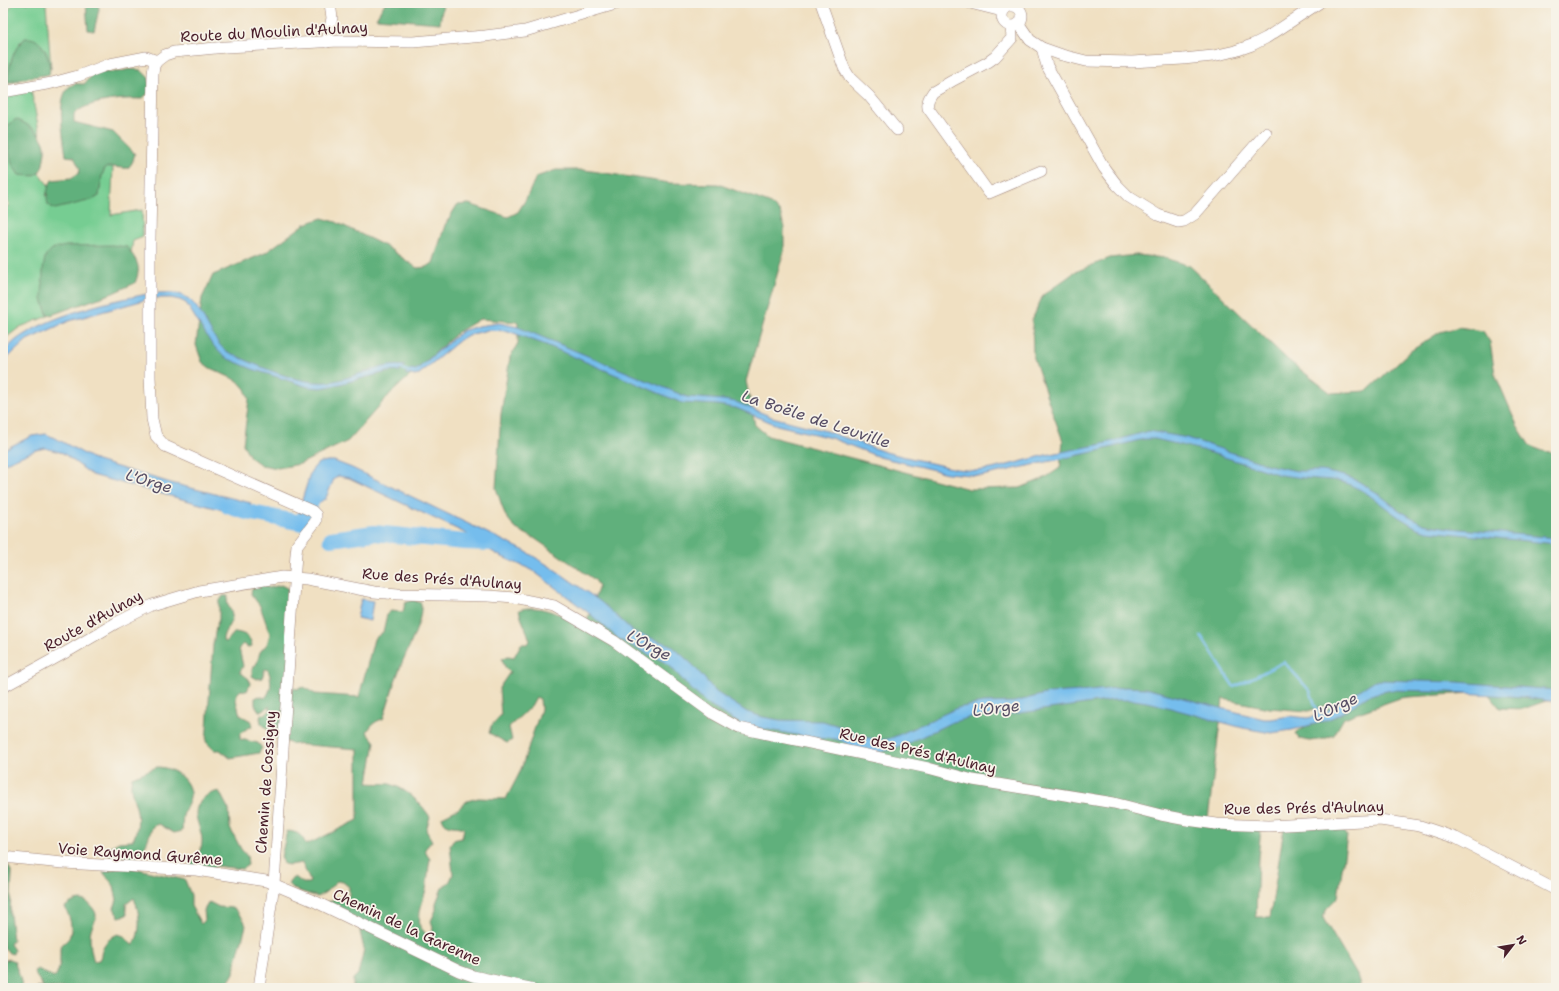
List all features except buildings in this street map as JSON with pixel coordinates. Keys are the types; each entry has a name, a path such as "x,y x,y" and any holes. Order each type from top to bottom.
{"street":[{"path":"327,42 332,18 330,3"},
{"name":"Route du Moulin d'Aulnay","path":"157,61 165,55 226,47 327,42 414,42 525,31 619,3"},
{"path":"821,3 844,68 850,78 869,96 897,130"},
{"path":"970,3 1002,11"},
{"path":"1002,11 1002,20 1004,23 1015,25 1030,40 1042,48 1086,61 1132,62 1213,56 1234,52 1266,38 1319,3"},
{"path":"1002,11 1008,6 1016,7 1022,13 1021,21 1015,25 1012,38 995,57 933,92 927,102 928,108 989,193 1041,171"},
{"path":"1042,48 1047,66 1104,168 1129,197 1165,217 1178,222 1184,221 1195,214 1266,133"},
{"path":"3,92 52,83 78,76 110,64 146,57 157,61"},
{"name":"Chemin de Cossigny","path":"157,61 153,74 150,289 150,388 152,419 156,436 165,446 299,505 314,516 297,545 274,884 259,988"},
{"name":"Route d'Aulnay","path":"3,687 122,620 152,605 199,591 282,577 295,578"},
{"name":"Rue des Prés d'Aulnay","path":"295,578 386,593 514,598 554,606 614,641 712,713 739,728 928,768 973,780 1114,803 1187,820 1216,824 1269,826 1380,820 1420,826 1456,838 1556,890"},
{"name":"Voie Raymond Gurême","path":"3,857 63,863 196,870 266,881 274,884"},
{"name":"Chemin de la Garenne","path":"274,884 316,902 459,971 473,976 530,988"}],"green space":[{"path":"14,3 46,3 51,69 46,52 40,43 20,42 7,80 19,81 3,85 3,16"},
{"path":"86,3 98,3 99,9 94,31 88,30"},
{"path":"385,3 443,3 440,23 376,18"},
{"path":"25,38 34,39 41,45 47,55 50,70 49,75 7,81 14,52"},
{"path":"130,69 141,70 149,78 149,93 141,99 106,101 88,106 74,114 74,122 113,132 135,154 132,163 128,168 105,168 102,175 99,196 92,200 55,209 48,205 47,201 48,189 52,180 71,178 79,173 80,169 74,157 66,156 62,129 62,107 66,90 73,84 84,84 96,71 117,72"},
{"path":"31,89 40,136 34,129 22,122 32,176 39,173 49,186 46,196 73,202 93,199 99,196 102,175 105,168 113,166 111,215 142,210 143,237 133,241 131,253 127,247 44,286 42,299 48,316 20,327 3,340 3,207 9,206 3,179 3,96"},
{"path":"16,119 36,131 45,145 42,169 37,174 29,176 19,175 12,164 4,129"},
{"path":"556,170 585,170 670,183 718,184 769,203 780,212 784,227 784,251 746,381 755,425 768,436 969,489 1020,488 1045,478 1060,468 1063,441 1033,355 1032,320 1043,295 1075,272 1110,258 1136,255 1165,258 1190,266 1288,360 1331,393 1367,391 1409,352 1440,332 1459,327 1483,331 1490,342 1495,374 1517,425 1530,446 1543,451 1556,453 1556,701 1546,701 1523,709 1500,708 1487,692 1400,698 1344,718 1334,735 1324,739 1310,741 1299,739 1295,733 1323,721 1329,712 1327,705 1308,711 1269,708 1223,699 1207,827 1261,828 1258,859 1256,917 1270,917 1284,828 1329,826 1345,832 1347,836 1338,897 1327,908 1323,918 1357,975 1361,988 353,988 353,979 358,974 364,949 360,932 362,923 327,903 336,898 344,899 349,896 349,887 343,882 337,881 327,891 318,897 293,889 288,884 290,880 295,877 303,883 309,883 310,881 302,863 289,865 284,864 281,857 287,831 300,835 306,845 358,820 358,749 293,744 277,739 261,723 261,715 267,713 271,709 269,706 262,711 259,711 255,705 255,698 259,696 265,698 271,685 270,677 268,670 265,669 262,678 257,679 252,676 252,669 257,663 260,652 267,644 270,634 260,606 251,594 252,589 256,584 260,583 269,588 281,585 289,591 292,686 296,689 304,687 315,694 359,697 374,639 383,632 387,614 391,611 403,612 405,603 413,600 421,603 420,619 398,674 383,719 370,727 367,732 375,742 368,783 390,784 402,789 423,807 430,817 426,830 432,841 425,849 430,859 426,890 420,917 420,927 428,936 432,933 433,927 431,921 436,910 436,903 442,888 450,881 453,874 450,845 453,840 462,838 464,828 446,824 442,817 458,809 467,801 478,798 506,799 520,772 541,709 540,699 536,697 531,706 509,727 512,740 507,743 489,733 491,726 501,715 499,688 510,672 505,667 502,659 508,656 514,657 521,644 527,644 530,641 519,610 527,608 544,609 562,615 585,626 599,586 595,580 534,538 516,529 505,515 496,488 501,414 510,357 518,343 518,322 480,319 458,332 390,394 348,441 300,464 278,468 261,465 250,457 243,444 249,399 245,389 238,381 210,368 202,362 196,345 202,298 213,275 265,253 305,224 322,218 336,222 387,247 417,268 427,267 433,263 445,225 457,205 469,204 508,217 518,212 536,177"},
{"path":"112,245 127,247 133,256 138,268 135,283 113,293 48,316 42,299 43,270 45,257 52,249 66,246"},
{"path":"223,596 228,596 227,602 232,612 232,617 224,634 223,641 226,642 235,632 238,632 248,637 252,646 248,647 243,644 239,648 243,666 240,672 249,679 250,684 247,691 241,690 237,694 236,700 240,715 251,721 252,726 243,731 240,735 240,739 258,743 262,748 259,753 230,758 220,750 214,750 206,742 213,645 219,619 219,602"},
{"path":"157,767 169,769 175,772 185,780 188,786 190,798 183,816 182,831 174,833 159,824 153,826 143,851 139,855 130,858 111,857 108,852 111,846 119,842 132,841 137,830 136,807 131,789 132,777"},
{"path":"219,791 229,810 230,828 241,849 247,856 248,865 242,869 216,866 207,874 189,866 198,854 202,845 202,836 197,821 196,812 200,802 206,796"},
{"path":"3,861 6,862 12,873 10,914 13,940 10,944 14,950 13,954 9,953 3,948"},
{"path":"125,866 185,880 191,895 191,906 201,924 205,920 204,910 209,902 219,907 234,908 244,920 246,926 234,973 225,988 37,988 43,987 34,971 38,969 54,978 58,972 60,964 60,947 69,938 71,930 65,907 72,902 79,900 86,901 96,913 96,919 90,934 91,949 94,961 99,960 106,943 118,934 124,936 133,946 139,928 138,910 134,898 126,904 127,915 119,917 114,908 117,900 114,886 103,872"},
{"path":"9,959 14,961 22,987 24,988 3,988 3,961"}],"water":[{"path":"154,293 176,293 187,298 194,303 214,337 226,351 279,374 308,381 322,382 334,381 388,366 405,366 400,371 387,372 332,386 321,388 308,387 252,369 224,357 211,343 186,303 171,298 154,298"},
{"path":"148,294 148,299 69,321 27,340 3,362 3,353 12,343 29,331 61,317 97,305"},
{"path":"499,323 518,327 687,397 736,402 772,417 826,431 885,452 956,469 976,471 992,469 1046,455 1102,444 1149,431 1188,438 1269,465 1297,471 1322,471 1345,476 1356,480 1376,492 1399,510 1423,524 1556,538 1556,544 1427,531 1417,528 1397,516 1365,492 1346,483 1332,480 1280,475 1202,450 1155,439 1145,439 1098,451 982,476 947,473 879,457 831,438 777,425 736,408 717,405 682,403 546,345 508,331 488,330 468,335 418,375 415,376 405,374 411,369 416,370 462,331 478,326"},
{"path":"46,434 97,461 171,483 251,503 245,516 92,475 63,453 45,448 36,450 3,464 3,450 32,436"},
{"path":"334,461 352,468 525,551 554,569 601,602 634,632 671,645 693,665 716,692 747,712 780,720 823,721 842,727 861,736 878,740 896,736 957,708 983,703 1014,702 1049,693 1080,691 1079,692 1125,687 1145,688 1264,719 1290,716 1307,718 1321,715 1372,682 1379,680 1458,682 1556,690 1556,702 1522,697 1435,691 1392,690 1368,696 1339,715 1319,723 1292,730 1271,733 1243,728 1152,703 1134,700 1114,700 1013,714 971,717 950,723 905,745 882,752 873,752 851,747 842,741 835,739 813,738 742,725 708,705 668,664 620,640 590,614 532,570 500,556 479,544 467,534 349,478 338,476 334,479 325,500 324,499 313,509 301,503 311,471 318,463"},
{"path":"361,599 373,601 370,621 357,618"}],"waterway":[{"name":"La Boële de Leuville","path":"400,368 410,372"},
{"name":"L'Orge","path":"228,506 247,512 302,523 314,495"},
{"name":"L'Orge","path":"331,539 374,533 464,542 490,543"},
{"path":"1201,636 1234,687 1284,662 1310,691 1320,718"}]}
